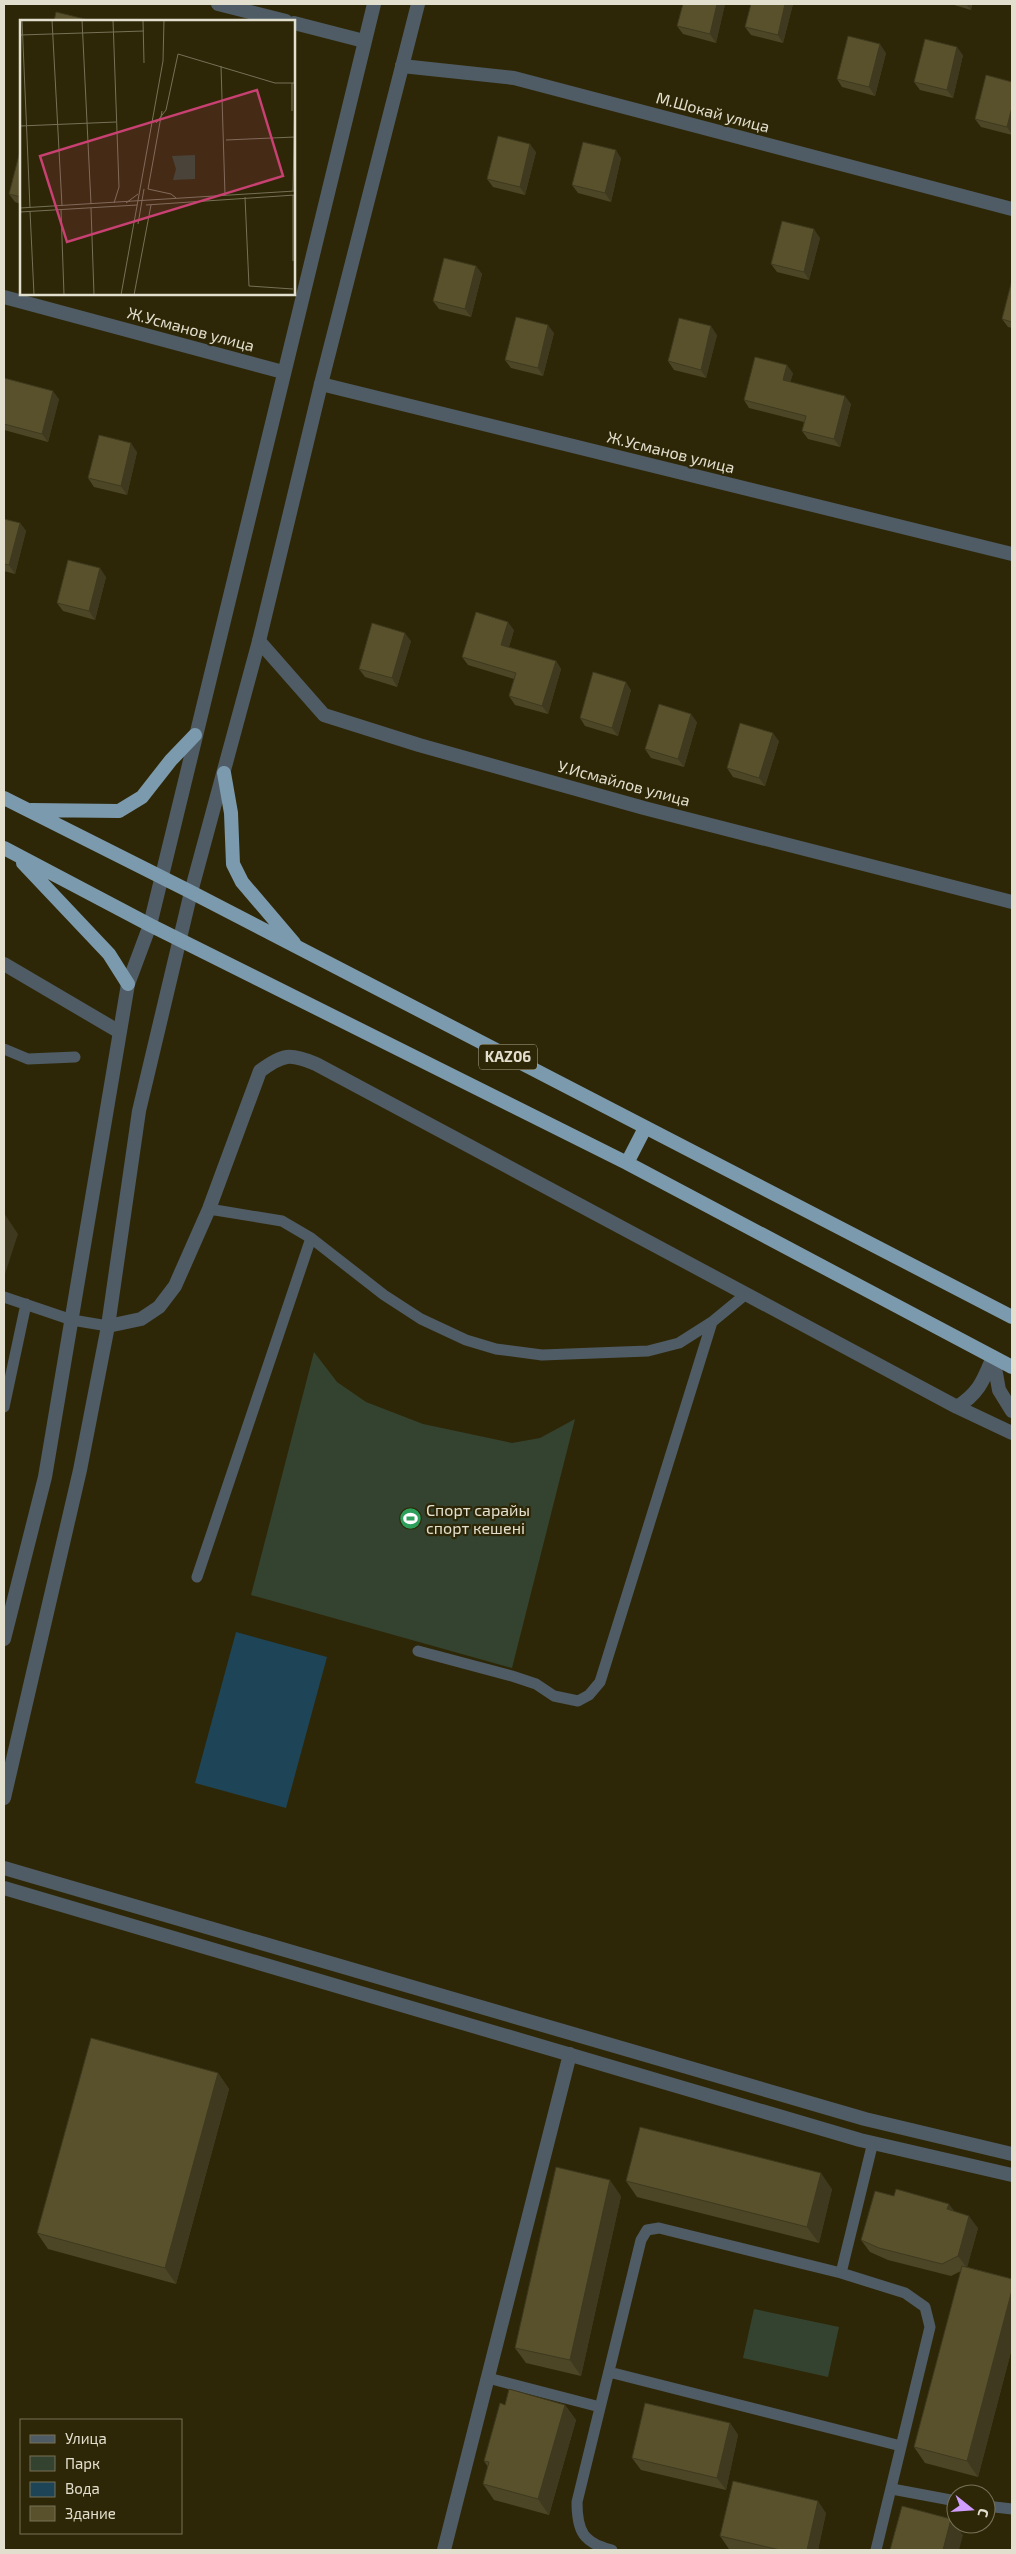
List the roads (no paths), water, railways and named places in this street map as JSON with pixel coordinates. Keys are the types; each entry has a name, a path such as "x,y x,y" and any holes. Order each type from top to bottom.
{"highway":[{"path":"28,810 119,811 142,797 171,760 195,735"},
{"path":"224,773 231,813 233,864 242,882 299,950"},
{"name":"KАZ06","path":"4,798 191,892 299,950 1012,1317"},
{"path":"9,850 109,954 128,984"},
{"name":"KАZ06","path":"9,850 150,925 627,1163 1012,1366"},
{"path":"627,1163 645,1128"}],"street":[{"path":"218,4 282,20"},
{"path":"4,1640 45,1477 118,1032 128,984 150,925 374,4"},
{"path":"4,1798 80,1470 108,1326 140,1111 191,892 259,641 321,384 418,4"},
{"path":"295,23 364,41"},
{"name":"М.Шокай улица","path":"402,66 514,78 1012,209"},
{"name":"Ж.Усманов улица","path":"4,297 283,372"},
{"name":"Ж.Усманов улица","path":"321,384 1012,554"},
{"name":"У.Исмайлов улица","path":"259,641 324,715 419,745 644,808 1012,902"},
{"path":"4,964 118,1032"},
{"path":"108,1326 141,1319 159,1307 175,1286 209,1208 260,1071 276,1059 296,1055 956,1407 1012,1433"},
{"path":"956,1407 971,1398 981,1386 993,1357"},
{"path":"993,1357 999,1390 1012,1411"},
{"path":"4,1868 878,2122 1012,2154"},
{"path":"4,1888 873,2142 1012,2175"},
{"path":"444,2550 570,2054"},
{"path":"873,2142 878,2122"}],"lane":[{"path":"4,1050 28,1059 75,1057"},
{"path":"209,1208 282,1221 311,1238 384,1295 421,1319 466,1340 496,1349 542,1355 648,1351 679,1343 712,1322 746,1294"},
{"path":"197,1577 311,1238"},
{"path":"4,1297 72,1320 108,1326"},
{"path":"4,1407 26,1304"},
{"path":"418,1651 512,1676 536,1684 554,1696 578,1701 589,1695 600,1682 712,1322"},
{"path":"841,2273 873,2142"},
{"path":"612,2550 594,2546 577,2524 577,2502 640,2240 647,2230 659,2228 841,2273 905,2292 925,2307 930,2327 876,2550"},
{"path":"609,2372 901,2446"},
{"path":"488,2378 600,2407"},
{"path":"892,2489 946,2499"},
{"path":"996,2507 1012,2509"}],"water":[{"path":"236,1632 327,1657 286,1808 195,1783"}],"place":[{"name":"Спорт сарайы спорт кешені","path":"410,1519"}]}
